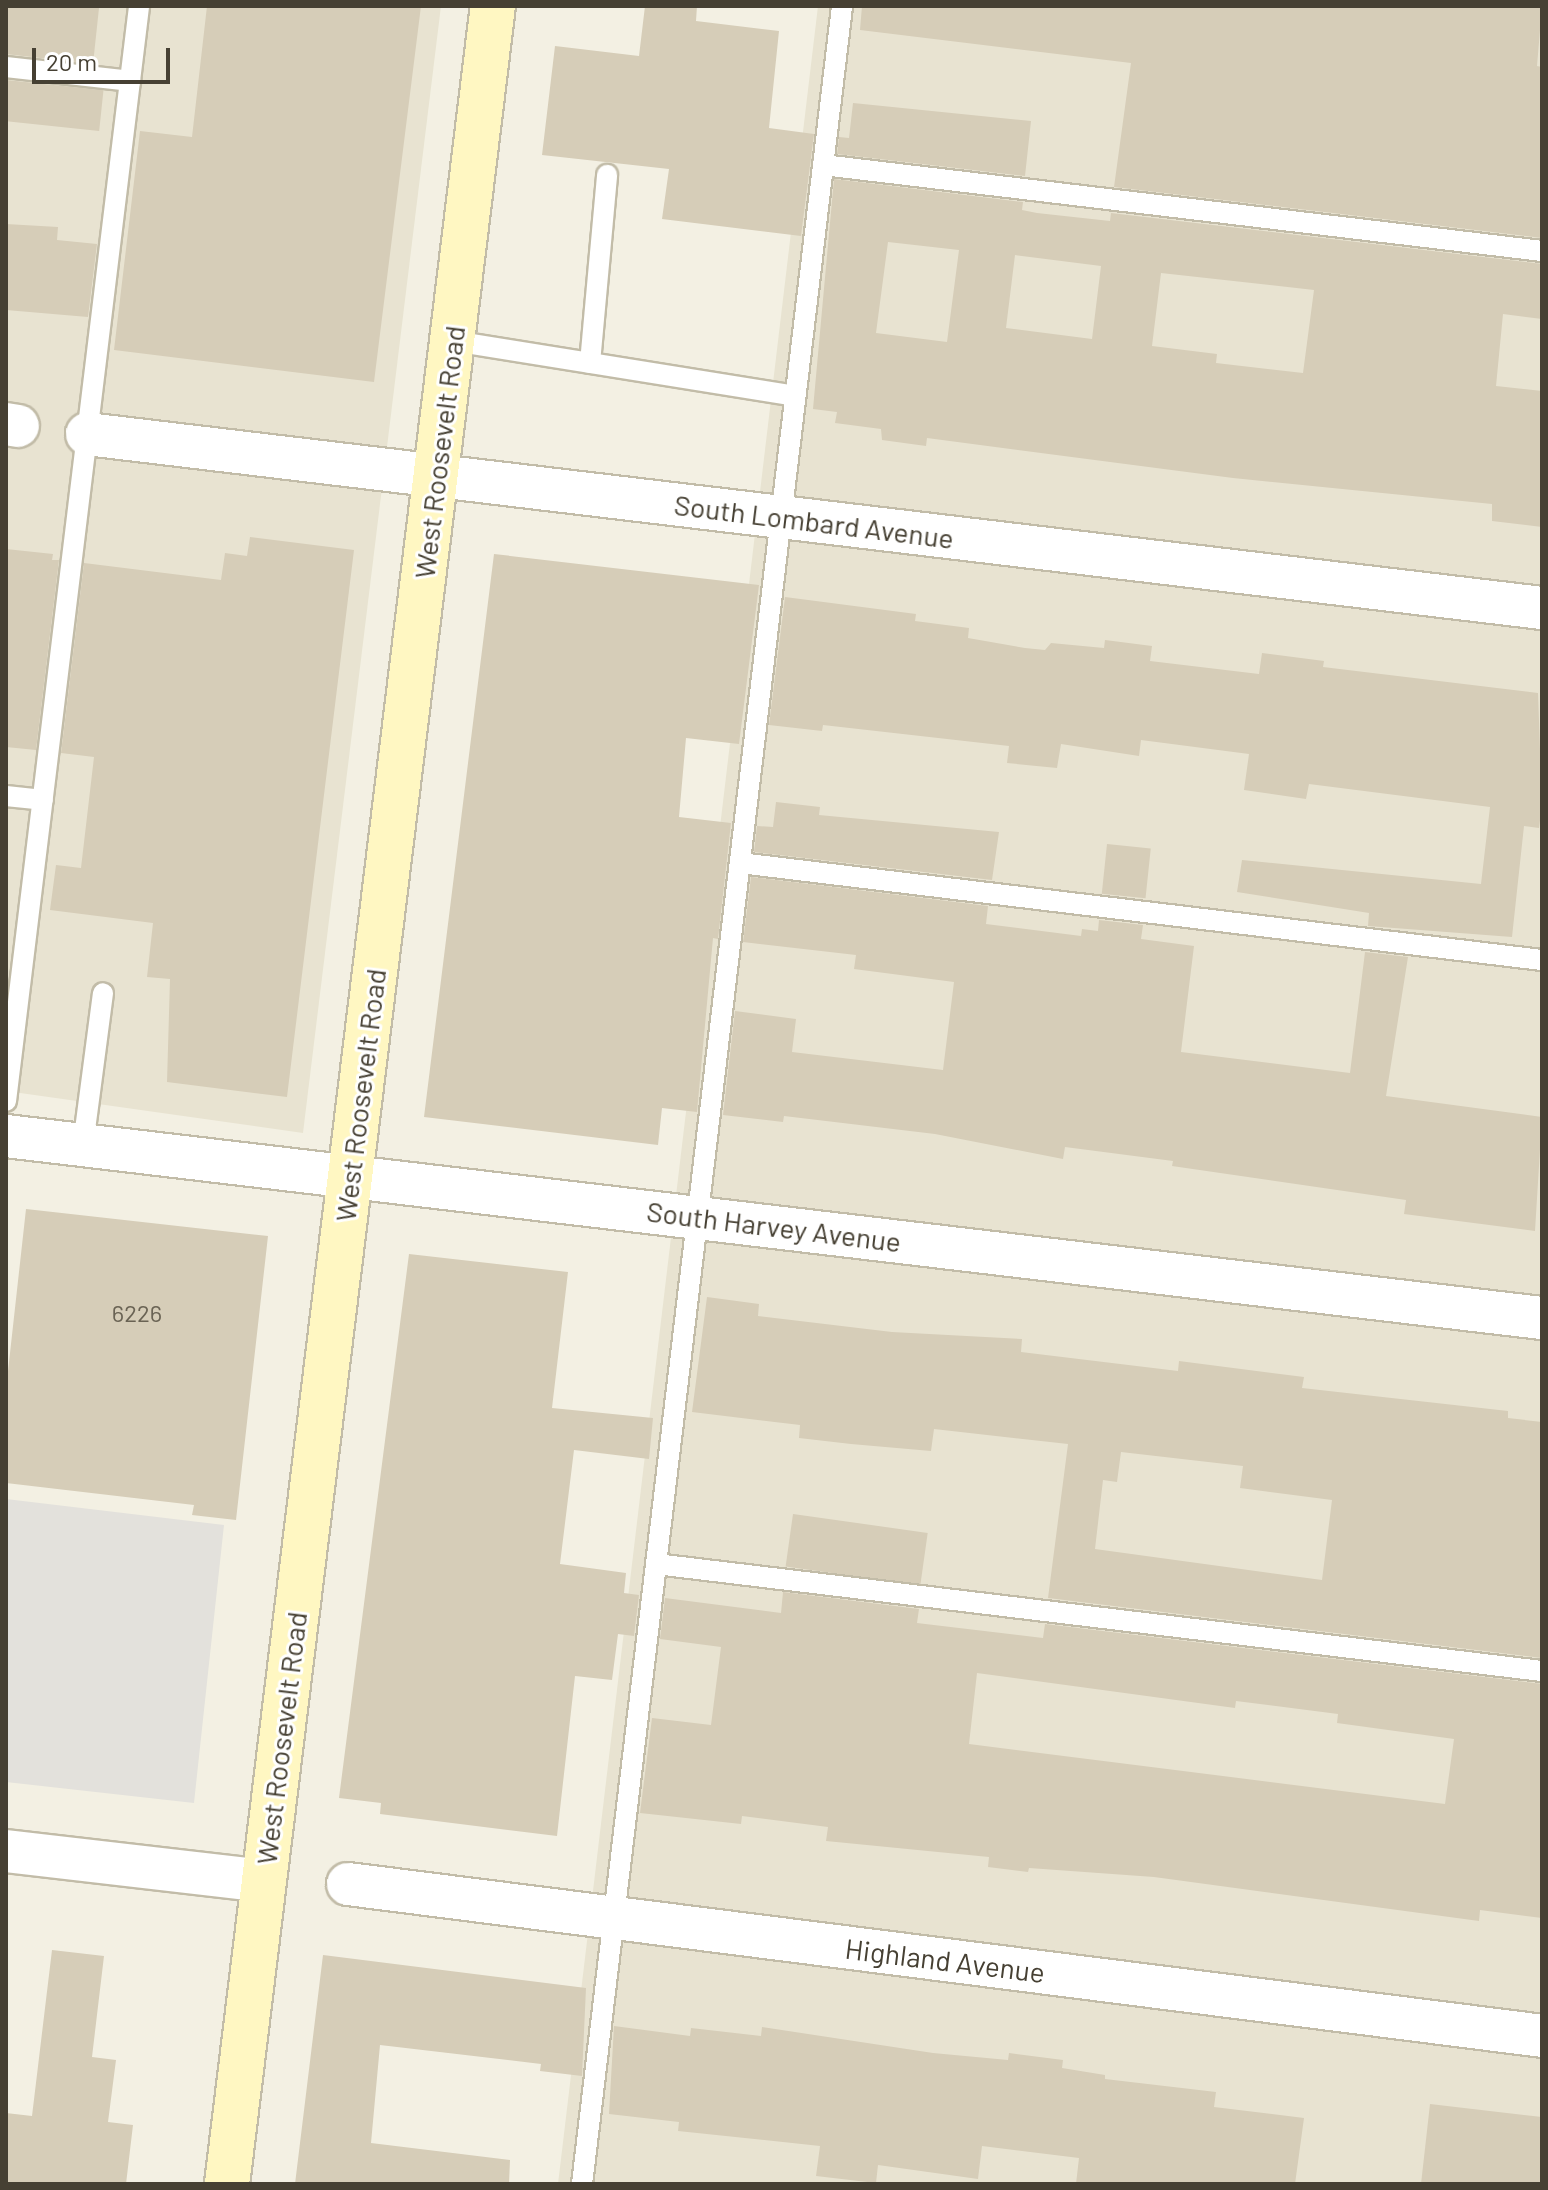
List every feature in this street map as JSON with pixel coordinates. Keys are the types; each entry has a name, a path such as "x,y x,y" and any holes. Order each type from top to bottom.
{"main road":[{"name":"West Roosevelt Road","path":"227,2184 493,6"}],"street":[{"name":"South Lombard Avenue","path":"87,434 1542,608"},
{"name":"South Harvey Avenue","path":"6,1136 1542,1318"},
{"path":"6,1851 264,1881"},
{"name":"Highland Avenue","path":"348,1884 1542,2036"}],"lane":[{"path":"6,1101 139,6"},
{"path":"582,2184 842,6"},
{"path":"6,67 130,81"},
{"path":"823,165 1542,251"},
{"path":"590,363 607,175"},
{"path":"453,341 795,396"},
{"path":"6,796 43,800"},
{"path":"740,863 1542,960"},
{"path":"83,1145 103,993"},
{"path":"656,1564 1542,1671"}],"shaded area":[{"path":"6,6 441,6 303,1133 6,1091"},
{"path":"818,6 1542,6 1542,2184 558,2184"},
{"path":"6,1499 224,1525 194,1803 6,1782"}],"building":[{"path":"6,6 99,8 93,64 6,54"},
{"path":"207,6 421,6 374,382 114,350 140,131 192,137"},
{"path":"645,6 697,6 696,21 779,31 769,128 814,134 801,236 662,219 669,169 542,155 555,46 639,56"},
{"path":"862,6 1542,6 1537,66 1542,67 1542,238 1114,187 1131,63 860,30"},
{"path":"6,80 103,90 99,131 6,121"},
{"path":"853,103 1031,121 1025,176 837,154 839,137 849,138"},
{"path":"834,179 1023,202 1022,210 1037,213 1110,221 1111,213 1542,264 1542,319 1503,314 1496,386 1542,391 1542,527 1492,521 1492,504 1233,478 927,438 926,446 882,440 881,429 835,423 837,412 813,409","holes":["888,242 959,250 947,342 876,333","1015,255 1101,266 1092,339 1006,328","1161,273 1314,290 1303,373 1216,363 1217,354 1152,346"]},
{"path":"6,224 58,227 57,240 97,244 88,317 6,310"},
{"path":"250,537 354,550 287,1097 167,1082 170,979 147,977 153,923 50,910 56,865 81,868 94,757 61,753 84,563 221,580 225,553 247,556"},
{"path":"6,549 53,554 52,560 59,560 36,750 6,747"},
{"path":"494,554 759,585 739,744 686,738 679,817 731,823 718,939 713,938 697,1112 662,1108 658,1145 424,1117"},
{"path":"785,597 916,614 915,621 969,628 968,638 1025,648 1045,650 1051,643 1104,648 1105,640 1152,646 1150,661 1259,674 1262,653 1324,661 1323,667 1538,693 1542,805 1539,828 1524,826 1512,937 1368,926 1369,913 1237,892 1242,860 1481,884 1490,807 1309,784 1306,799 1244,790 1249,754 1141,740 1139,756 1061,744 1057,768 1007,763 1009,746 823,725 822,731 769,725"},
{"path":"776,802 820,807 819,815 999,832 992,880 754,852 757,826 773,827"},
{"path":"1107,844 1151,849 1146,898 1102,894"},
{"path":"751,877 988,906 986,924 1081,936 1082,929 1098,931 1099,920 1143,925 1141,939 1194,946 1181,1052 1350,1073 1365,952 1408,957 1386,1096 1542,1117 1535,1231 1404,1214 1406,1200 1172,1166 1173,1161 1065,1147 1063,1159 935,1134 784,1116 783,1122 723,1115 735,1011 796,1019 792,1052 943,1070 954,982 854,969 856,955 743,942"},
{"path":"26,1209 268,1236 236,1520 192,1515 194,1505 6,1483 6,1389"},
{"path":"409,1254 568,1272 552,1408 653,1418 649,1459 574,1450 560,1564 626,1573 624,1593 639,1595 634,1636 618,1634 612,1680 575,1676 557,1836 380,1814 381,1803 339,1798"},
{"path":"707,1297 759,1304 758,1316 892,1332 1022,1339 1021,1352 1178,1371 1179,1361 1304,1377 1302,1388 1508,1411 1508,1418 1542,1422 1542,1658 1048,1598 1068,1444 934,1429 931,1451 799,1438 800,1425 692,1412","holes":["1121,1452 1243,1466 1240,1488 1332,1500 1322,1580 1095,1549 1103,1480 1117,1482"]},
{"path":"793,1514 928,1533 920,1585 786,1566"},
{"path":"783,1592 919,1609 917,1623 1043,1638 1045,1624 1542,1684 1542,1918 1480,1910 1479,1921 1154,1877 1029,1868 1028,1872 988,1867 989,1857 826,1841 828,1827 742,1816 741,1824 640,1813 652,1718 711,1725 721,1647 660,1639 665,1598 781,1613","holes":["977,1673 1235,1708 1236,1701 1338,1714 1337,1723 1454,1739 1445,1804 969,1744"]},
{"path":"52,1950 104,1956 92,2057 116,2060 108,2122 133,2125 126,2184 6,2184 6,2113 32,2116"},
{"path":"323,1955 586,1988 582,2076 540,2071 541,2064 380,2045 371,2143 510,2160 509,2184 295,2184"},
{"path":"614,2026 690,2036 691,2028 761,2036 762,2027 933,2053 1008,2060 1009,2053 1063,2060 1062,2068 1105,2075 1105,2079 1216,2092 1214,2107 1304,2118 1295,2184 1076,2184 1079,2158 982,2146 978,2179 878,2165 876,2183 816,2176 820,2146 678,2131 679,2122 609,2114"},
{"path":"1430,2104 1542,2117 1542,2184 1421,2184"}]}
